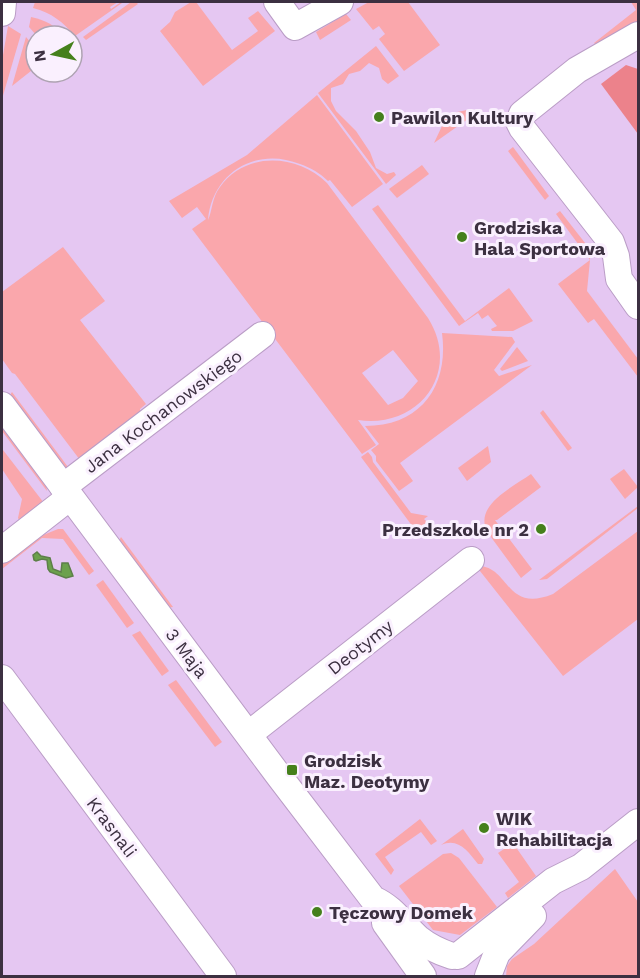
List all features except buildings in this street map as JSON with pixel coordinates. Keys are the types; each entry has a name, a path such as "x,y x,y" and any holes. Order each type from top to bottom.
{"street":[{"path":"2,13 3,2"},
{"path":"277,2 295,27 340,2"},
{"path":"639,34 577,70 523,113 519,122 522,129 611,242 616,256 619,279 639,306"},
{"name":"Jana Kochanowskiego","path":"2,550 66,492 262,335"},
{"name":"3 Maja","path":"2,405 374,899 387,905 413,933 429,946 455,956 474,960 488,976"},
{"name":"Deotymy","path":"249,735 471,560"},
{"name":"Krasnali","path":"2,678 223,976"},
{"path":"428,976 439,962 455,956 553,881 581,867 639,822"},
{"path":"488,976 497,953 503,945 561,891 581,867"},
{"name":"3 Maja","path":"374,899 376,912 423,976"}],"shaded area":[{"path":"35,2 118,2 110,7 111,9 122,3 84,30 84,24 63,24 33,8"},
{"path":"131,2 138,4 86,40 84,36"},
{"path":"191,2 196,2 232,50 258,31 248,18 258,11 275,31 203,86 160,31 170,22 175,12"},
{"path":"369,2 408,2 440,45 404,71 379,39 385,34 379,26 373,30 356,9"},
{"path":"631,2 638,2 638,21 601,50 594,43 636,10"},
{"path":"346,14 351,20 320,40 316,32"},
{"path":"31,17 49,24 30,24"},
{"path":"8,26 21,34 2,99 2,61"},
{"path":"24,44 24,76 12,86"},
{"path":"376,46 399,76 388,84 382,79 379,68 369,63 360,71 349,74 343,84 331,88 331,101 336,111 356,131 370,152 376,168 387,174 394,172 396,175 386,184 318,93"},
{"path":"626,65 638,69 638,134 601,84"},
{"path":"317,95 383,184 352,207 330,180 328,181 319,173 284,159 268,159 253,161 239,168 227,177 215,195 231,175 257,162 287,162 301,166 315,173 327,183 428,318 437,338 440,358 437,376 429,393 416,406 399,415 380,420 358,420 376,445 362,454 192,229 206,219 197,207 182,218 169,201 247,155","holes":["393,350 418,381 403,398 388,405 362,373"]},
{"path":"472,109 475,114 434,143 442,126 442,115"},
{"path":"513,147 549,196 545,200 508,151"},
{"path":"422,165 429,174 397,198 389,189"},
{"path":"378,205 465,321 509,288 533,321 513,331 492,331 491,329 497,326 488,315 482,319 478,313 459,326 372,209"},
{"path":"560,211 589,248 590,260 556,214"},
{"path":"63,247 105,301 80,320 146,404 140,409 140,416 80,460 2,359 2,292"},
{"path":"590,260 587,291 638,359 638,377 594,319 588,323 558,284"},
{"path":"442,333 512,337 515,342 494,370 499,376 532,365 400,463 413,481 399,491 376,461 376,456 371,450 379,444 365,426 402,419 428,399 441,369"},
{"path":"517,347 528,361 502,371 500,369"},
{"path":"12,392 71,471 63,470 9,397"},
{"path":"543,410 572,448 568,451 540,413"},
{"path":"2,425 46,485 47,491 2,431"},
{"path":"488,446 491,462 467,481 458,468"},
{"path":"3,450 44,503 21,523 18,518 22,499 2,469"},
{"path":"368,452 411,513 428,516 424,519 427,522 416,531 361,457"},
{"path":"624,469 638,487 625,499 610,479"},
{"path":"531,474 541,487 495,520 532,569 521,578 488,533 485,514 505,491"},
{"path":"638,506 547,579 539,580"},
{"path":"63,529 94,571 89,575 63,539 42,538 2,569 2,564 36,538"},
{"path":"638,531 638,619 563,676 476,566 487,567 495,572 509,587 525,598 537,598 553,594"},
{"path":"121,537 173,607 166,608 118,543"},
{"path":"37,552 41,556 50,558 53,569 61,572 62,563 68,563 73,576 66,578 50,572 47,560 34,560 33,555"},
{"path":"103,580 134,623 127,628 96,585"},
{"path":"140,631 169,671 162,676 132,635"},
{"path":"176,680 222,742 215,747 168,685"},
{"path":"420,819 437,841 431,845 421,832 385,857 394,870 391,875 375,854"},
{"path":"463,829 484,859 482,864 478,864 458,844 441,845"},
{"path":"513,843 536,876 508,898 505,893 519,882 498,853"},
{"path":"451,853 459,858 497,907 460,935 433,930 399,886 443,854"},
{"path":"615,869 638,902 638,976 506,976 507,966 512,959 534,944"}],"place":[{"name":"Pawilon Kultury","path":"379,117"},
{"name":"Grodziska Hala Sportowa","path":"462,237"},
{"name":"Przedszkole nr 2","path":"541,529"},
{"name":"Grodzisk Maz. Deotymy","path":"292,770"},
{"name":"WIK Rehabilitacja","path":"484,828"},
{"name":"Tęczowy Domek","path":"317,912"}]}
